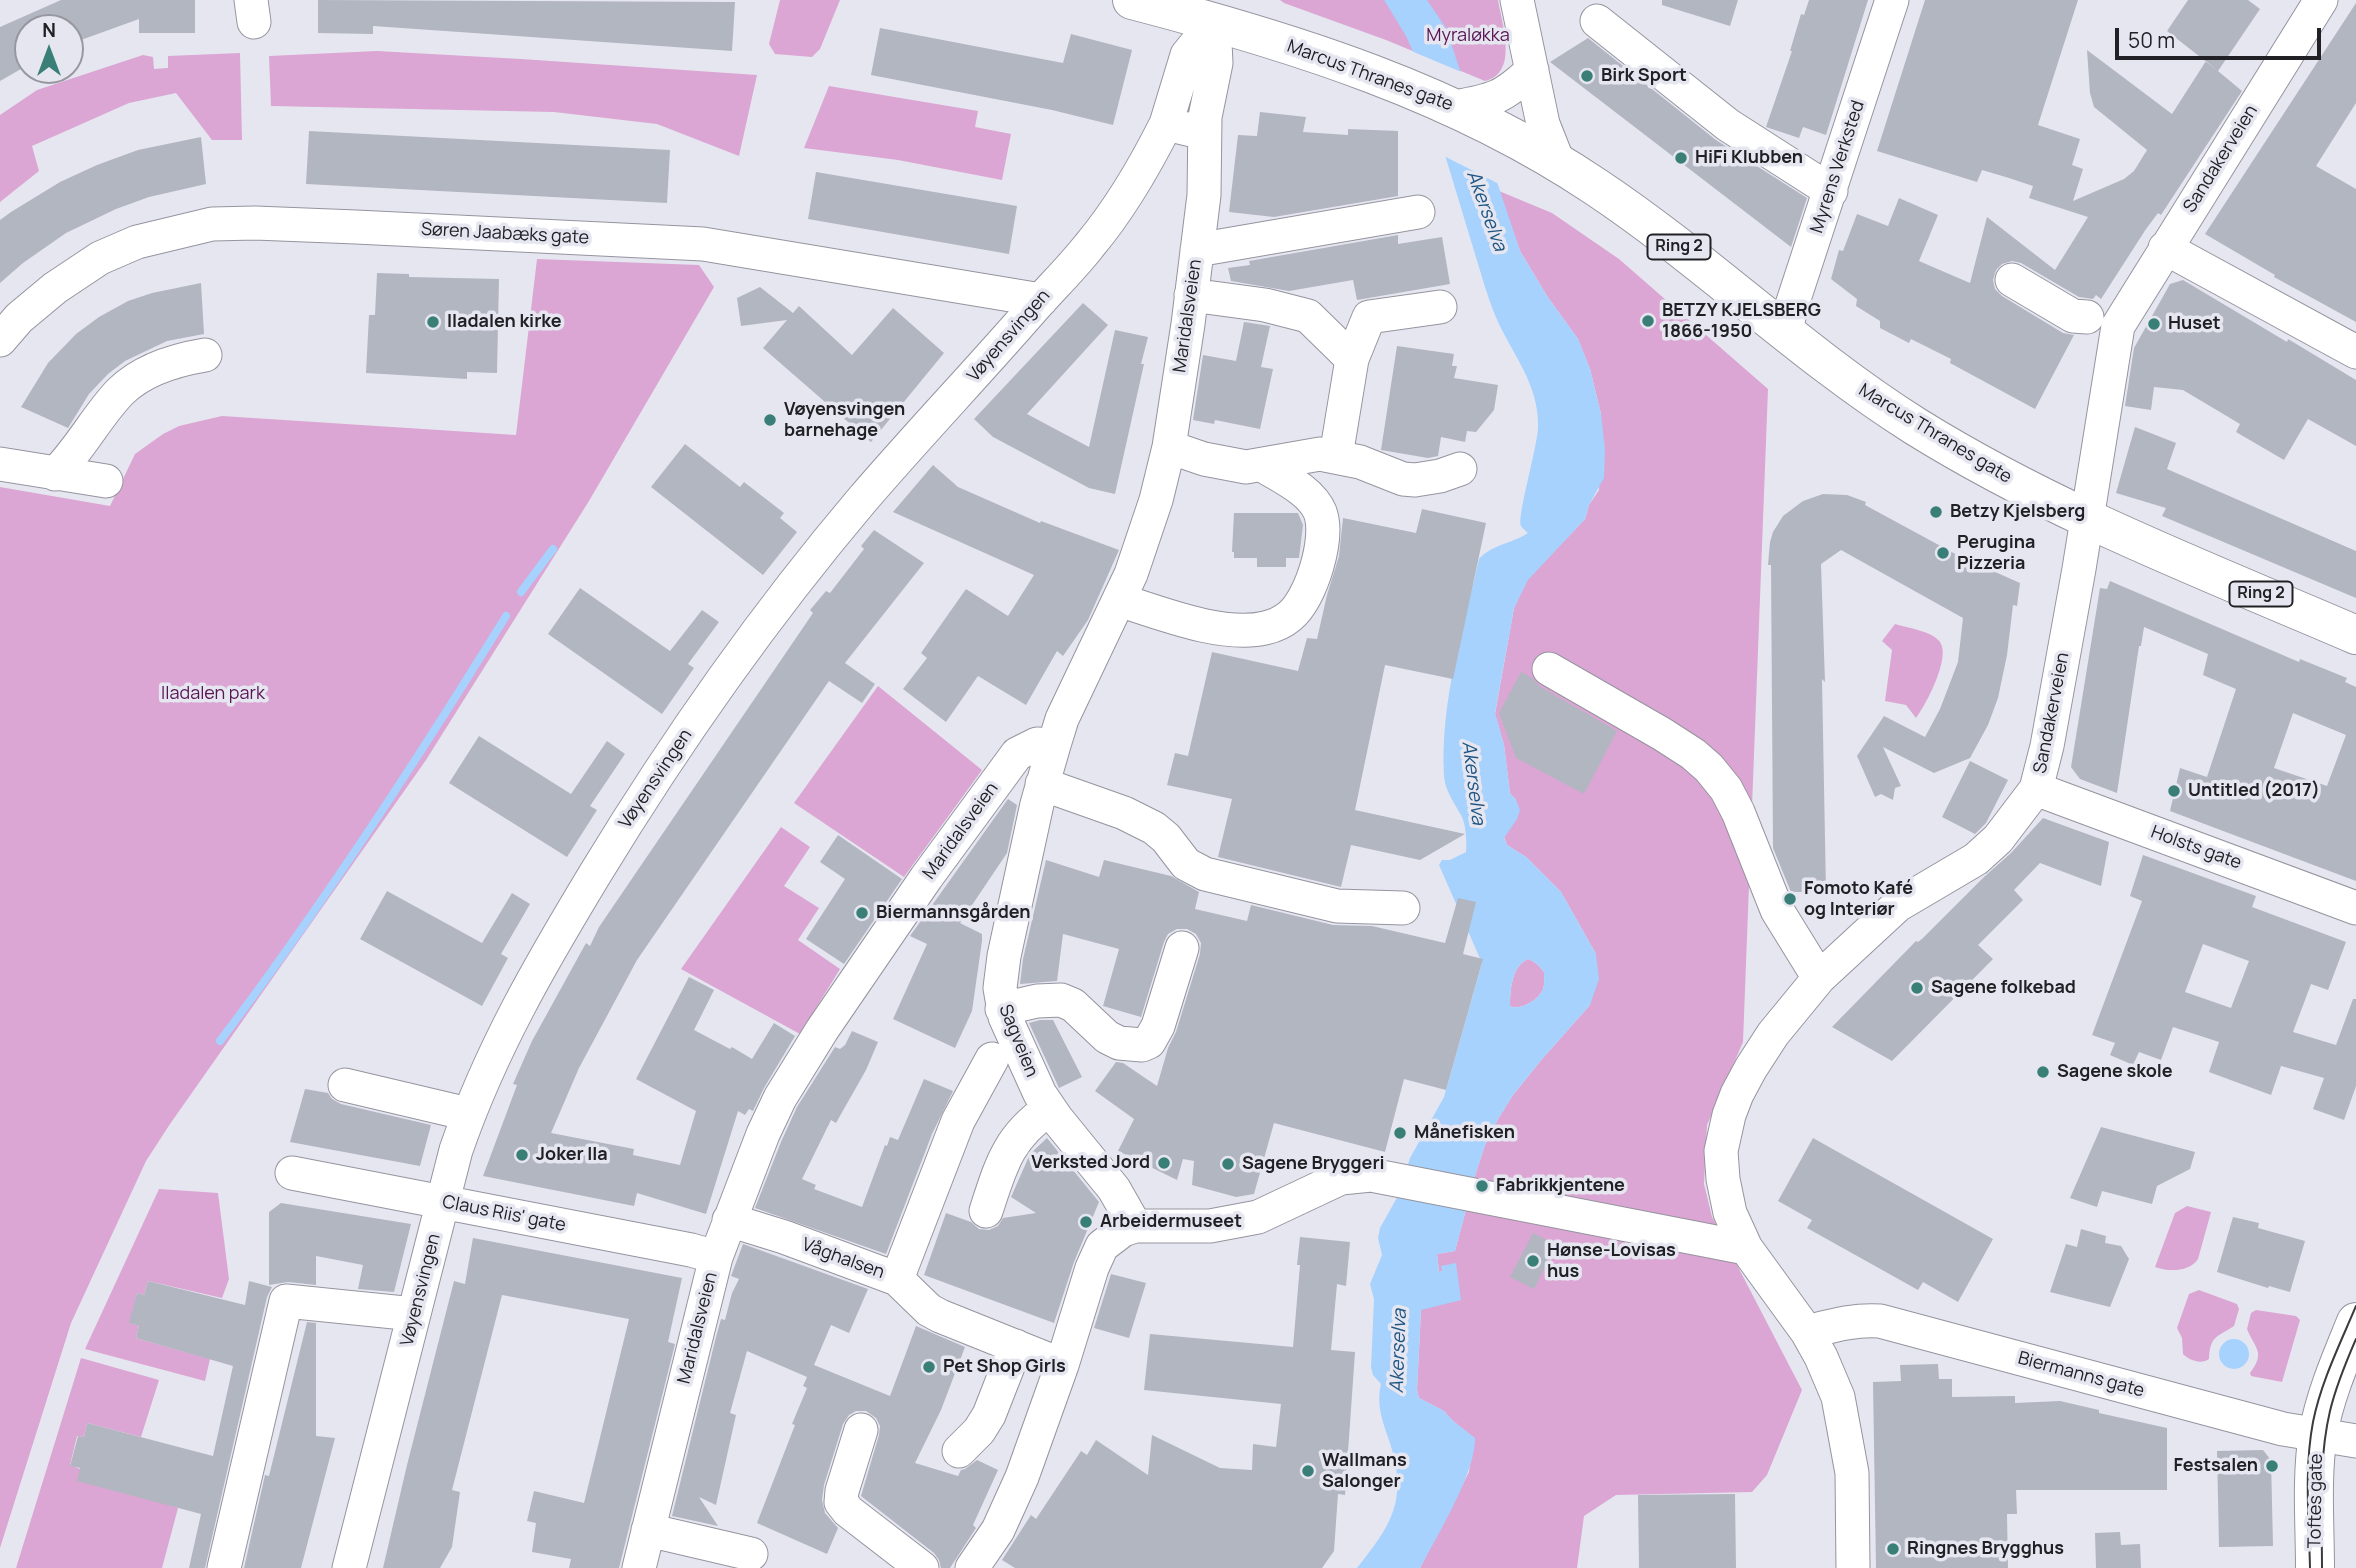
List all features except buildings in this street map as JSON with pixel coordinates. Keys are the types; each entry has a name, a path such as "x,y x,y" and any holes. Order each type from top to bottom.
{"main road":[{"name":"Ring 2","path":"1132,0 1214,22"},
{"name":"Marcus Thranes gate","path":"1214,22 1383,77 1455,107 1500,116 1558,162 1666,236 1840,377 1944,443 2011,481 2088,518 2356,635"},
{"name":"Toftes gate","path":"2315,1568 2318,1435 2332,1385 2356,1322"}],"street":[{"path":"1517,0 1543,124 1558,162"},
{"name":"Myrens Verksted","path":"1785,334 1792,305 1892,0"},
{"name":"Sandakerveien","path":"1853,1568 1852,1473 1838,1397 1807,1332 1746,1248 1737,1231 1726,1199 1722,1165 1723,1134 1737,1094 1751,1068 1773,1034 1819,978 1898,905 1976,859 1998,839 2036,789 2047,746 2088,518 2089,313 2165,248 2321,0"},
{"path":"1597,21 1728,125 1831,191"},
{"name":"Maridalsveien","path":"639,1568 716,1257 763,1134 780,1098 798,1066 926,878 1017,754 1037,744 1054,745 1062,719 1119,600 1144,540 1169,447 1204,195 1185,128 1187,55 1214,22"},
{"path":"1500,116 1510,90 1532,70"},
{"name":"Vøyensvingen","path":"349,1568 456,1150 495,1050 545,957 626,822 722,682 790,591 862,500 1090,246 1148,160 1185,128"},
{"path":"1197,250 1418,212"},
{"name":"Søren Jaabæks gate","path":"0,340 19,318 55,288 100,258 137,242 212,224 356,226 703,244 1041,300"},
{"path":"2165,248 2356,352"},
{"path":"2012,280 2073,316 2089,313"},
{"path":"1191,295 1265,305 1308,316 1352,359"},
{"path":"1336,456 1352,359 1369,317 1440,307"},
{"path":"55,474 74,455 122,390 168,363 205,355"},
{"path":"1169,447 1214,461 1246,467 1320,454 1336,456 1360,462 1403,479 1415,480 1460,469"},
{"path":"0,464 106,481"},
{"path":"1119,600 1200,626 1252,630 1266,628 1290,616 1300,604 1319,562 1321,514 1312,500 1294,485 1262,465"},
{"path":"1549,669 1662,734 1709,768 1726,789 1738,812 1777,910 1819,978"},
{"name":"Sagveien","path":"1054,745 1042,784 1001,974 1003,1009 1026,1066 1049,1109 1114,1189 1135,1226"},
{"path":"1042,784 1124,813 1154,828 1166,838 1186,864 1205,874 1337,906 1403,908"},
{"name":"Holsts gate","path":"2036,789 2356,908"},
{"path":"1003,1009 1037,1001 1061,1000 1073,1005 1107,1037 1119,1043 1142,1045 1149,1042 1158,1026 1182,948"},
{"path":"897,1279 958,1121 992,1059"},
{"path":"345,1084 468,1114"},
{"path":"986,1211 1001,1163 1016,1138 1049,1109"},
{"name":"Claus Riis' gate","path":"292,1173 716,1257"},
{"path":"972,1568 998,1530 1026,1467 1092,1268 1102,1246 1123,1230 1135,1226 1210,1226 1236,1222 1258,1217 1341,1178 1376,1176 1746,1248"},
{"name":"Våghalsen","path":"729,1220 784,1237 897,1279 940,1317 1062,1364"},
{"path":"224,1568 286,1301 414,1314"},
{"name":"Biermanns gate","path":"1807,1332 1867,1320 1880,1321 2270,1425 2356,1441"},
{"path":"959,1451 979,1431 989,1415 1016,1346"},
{"path":"861,1430 841,1502 848,1511 922,1568"},
{"path":"648,1530 751,1554"}],"green space":[{"path":"780,0 840,0 820,49 812,57 775,54 769,44"},
{"name":"Myraløkka","path":"1280,0 1498,0 1505,34 1505,58 1502,68 1495,76 1485,81"},
{"path":"377,51 757,75 739,156 657,124 554,112 271,106 269,56"},
{"path":"240,53 242,140 212,140 176,93 129,103 32,146 39,171 0,202 0,115 37,90 55,84 84,84 84,74 143,55 153,57 154,69 168,68 168,56"},
{"path":"829,86 978,111 975,127 1011,134 1002,180 898,160 804,148"},
{"path":"1499,191 1552,213 1619,259 1768,389 1743,1042 1707,1125 1704,1184 1712,1217 1802,1390 1767,1475 1752,1492 1616,1495 1584,1516 1577,1568 1420,1568 1469,1472 1474,1438 1444,1411 1419,1398 1417,1390 1421,1310 1442,1271 1439,1272 1437,1254 1455,1251 1485,1145 1498,1119 1542,1059 1590,1005 1596,954 1561,892 1526,857 1507,845 1504,837 1516,800 1510,793 1504,745 1495,714 1514,608 1527,580 1585,519 1589,505 1599,490 1601,414 1590,369 1578,339 1547,296 1520,251"},
{"name":"Iladalen park","path":"537,259 699,265 714,287 589,501 426,760 146,1161 71,1323 0,1548 0,487 110,506 135,454 179,426 222,416 516,435"},
{"path":"1895,624 1931,635 1940,642 1943,649 1936,681 1916,718 1906,705 1885,701 1892,650 1882,641"},
{"path":"878,686 982,770 904,877 794,803"},
{"path":"781,827 810,847 784,886 819,908 798,940 840,969 800,1034 681,969"},
{"path":"1529,959 1544,972 1543,989 1529,1004 1510,1006 1516,972 1523,962"},
{"path":"159,1189 218,1193 229,1279 222,1298 148,1281 144,1295 137,1293 130,1323 139,1326 136,1338 210,1359 205,1381 85,1349"},
{"path":"2187,1206 2211,1212 2198,1259 2190,1266 2178,1270 2155,1267 2175,1213"},
{"path":"2199,1290 2237,1304 2239,1309 2234,1326 2213,1341 2209,1359 2202,1362 2183,1354 2182,1338 2177,1328 2189,1294"},
{"path":"2256,1310 2296,1316 2300,1320 2282,1382 2251,1376 2258,1351 2247,1329 2251,1313"},
{"path":"81,1358 159,1380 141,1437 87,1423 84,1437 77,1436 70,1465 178,1508 162,1568 16,1568"}],"water":[{"name":"Akerselva","path":"1384,0 1427,0 1446,28 1520,251 1547,296 1578,339 1590,369 1601,414 1605,449 1604,478 1589,505 1585,519 1528,580 1514,608 1495,713 1504,745 1510,793 1520,810 1504,838 1507,845 1526,857 1561,892 1596,954 1599,979 1590,1005 1542,1059 1498,1119 1485,1145 1455,1251 1437,1254 1439,1272 1442,1271 1441,1266 1456,1263 1461,1300 1421,1310 1417,1390 1419,1398 1444,1411 1475,1438 1474,1452 1463,1486 1420,1568 1357,1568 1388,1524 1397,1496 1395,1463 1380,1407 1381,1384 1373,1375 1371,1367 1374,1299 1370,1284 1382,1255 1378,1238 1380,1228 1399,1194 1410,1158 1444,1097 1482,963 1439,865 1442,860 1450,860 1466,852 1463,819 1448,791 1444,776 1449,694 1479,559 1490,550 1528,533 1521,526 1521,519 1538,426 1530,384 1491,305 1415,56","holes":["1529,959 1544,972 1541,993 1524,1006 1510,1006 1512,985 1519,966"]},
{"path":"2234,1339 2245,1343 2249,1354 2245,1365 2234,1369 2223,1365 2219,1354 2223,1343"}],"pier":[{"path":"1409,50 1466,74 1501,185 1440,154"}],"waterway":[{"path":"521,592 553,549"},
{"path":"220,1041 368,832 506,616"}],"tram line":[{"path":"2310,1568 2308,1476 2313,1422 2326,1378 2356,1306"},
{"path":"2322,1568 2322,1489 2326,1430 2335,1392 2356,1339"}],"place":[{"name":"Birk Sport","path":"1587,76"},
{"name":"HiFi Klubben","path":"1681,158"},
{"name":"BETZY KJELSBERG 1866-1950","path":"1648,321"},
{"name":"Iladalen kirke","path":"433,322"},
{"name":"Huset","path":"2154,324"},
{"name":"Vøyensvingen barnehage","path":"770,420"},
{"name":"Betzy Kjelsberg","path":"1936,512"},
{"name":"Perugina Pizzeria","path":"1943,553"},
{"name":"Untitled (2017)","path":"2174,791"},
{"name":"Fomoto Kafé og Interiør","path":"1790,899"},
{"name":"Biermannsgården","path":"862,913"},
{"name":"Sagene folkebad","path":"1917,988"},
{"name":"Sagene skole","path":"2043,1072"},
{"name":"Månefisken","path":"1400,1133"},
{"name":"Joker Ila","path":"522,1155"},
{"name":"Verksted Jord","path":"1164,1163"},
{"name":"Sagene Bryggeri","path":"1228,1164"},
{"name":"Fabrikkjentene","path":"1482,1186"},
{"name":"Arbeidermuseet","path":"1086,1222"},
{"name":"Hønse-Lovisas hus","path":"1533,1261"},
{"name":"Pet Shop Girls","path":"929,1367"},
{"name":"Festsalen","path":"2272,1466"},
{"name":"Wallmans Salonger","path":"1308,1471"},
{"name":"Ringnes Brygghus","path":"1893,1549"}]}
